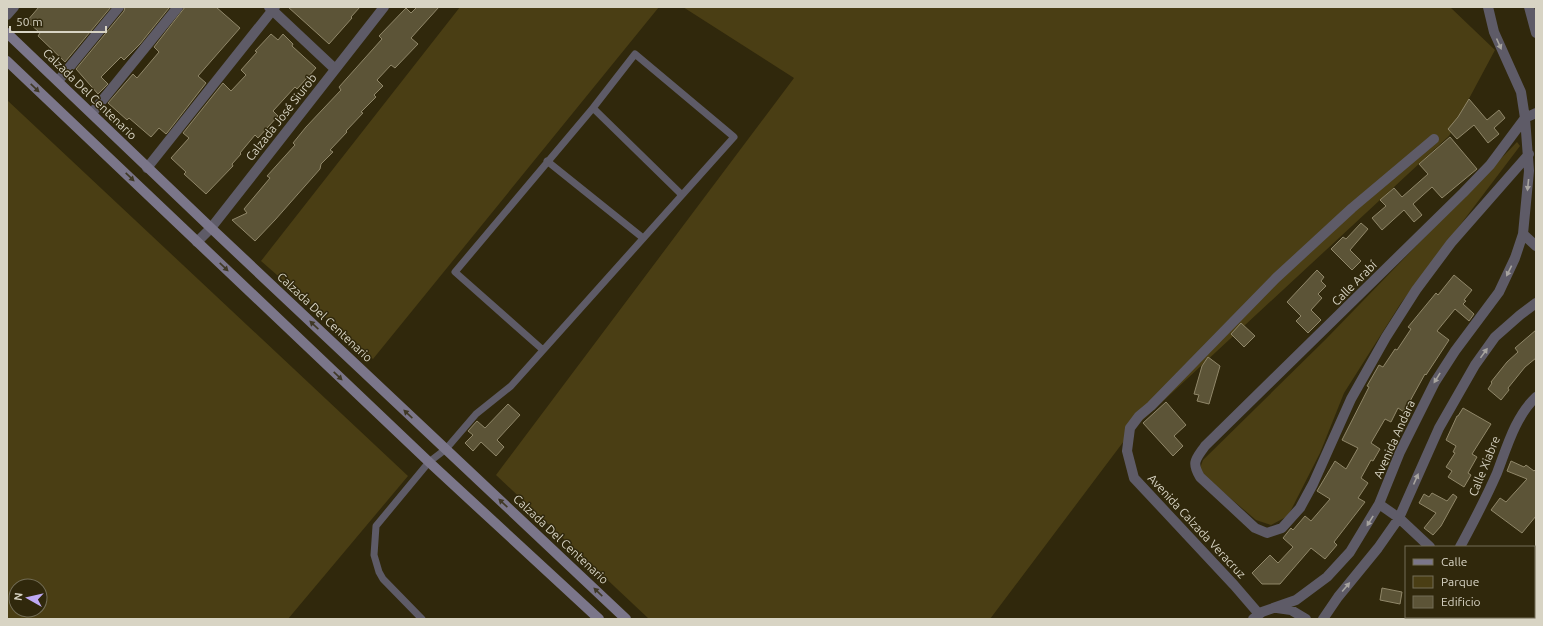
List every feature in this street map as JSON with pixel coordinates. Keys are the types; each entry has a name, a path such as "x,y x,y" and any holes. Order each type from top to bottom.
{"main road":[{"name":"Calzada Del Centenario","path":"7,33 211,228 626,619"},
{"path":"7,61 429,462 599,619"}],"street":[{"path":"7,15 14,7"},
{"path":"58,81 119,7"},
{"path":"92,113 178,7"},
{"name":"Calzada José Siurob","path":"197,242 211,228 384,7"},
{"name":"Avenida Andara","path":"1256,617 1296,600 1327,577 1350,552 1379,504 1400,452 1435,382 1460,344 1499,292 1515,258 1523,234 1529,171 1529,154 1521,92 1494,32 1488,7"},
{"path":"1529,7 1536,33"},
{"path":"148,168 272,8 335,69"},
{"path":"1525,118 1536,113"},
{"name":"Calle Arabí","path":"1525,118 1490,165 1463,193 1205,446 1195,460 1195,468 1200,477 1255,528 1267,533 1282,528 1300,508 1313,484 1351,400 1386,337 1416,290 1451,243 1529,154"},
{"name":"Avenida Calzada Veracruz","path":"1256,617 1234,585 1134,478 1127,451 1130,428 1139,416 1281,273 1352,208 1434,139"},
{"path":"1523,234 1536,246"},
{"path":"1323,619 1338,597 1378,548 1398,518 1438,428 1475,365 1495,337 1520,315 1536,304"},
{"name":"Calle Xiabre","path":"1460,546 1497,473 1511,435 1531,402 1536,397"},
{"path":"1379,504 1398,518 1429,546"},
{"path":"1276,608 1291,610 1306,619"}],"lane":[{"path":"422,619 383,579 379,572 374,555 376,526 429,462 446,449 476,414 510,386 543,350 734,137 635,54 593,108 455,272 543,350"},
{"path":"593,108 682,195"},
{"path":"547,161 643,238"}],"green space":[{"path":"460,7 659,7 373,359 261,261"},
{"path":"683,7 1450,7 1495,50 1449,136 1133,429 990,619 649,619 496,475 794,78"},
{"path":"7,100 408,476 288,619 7,619"},
{"path":"1517,142 1520,146 1401,303 1344,393 1320,453 1288,516 1271,525 1256,520 1203,475 1200,468 1203,460 1325,340"}],"building":[{"path":"39,7 111,7 65,62 38,36 40,33 27,21"},
{"path":"125,7 169,8 140,44 124,60 121,57 101,77 108,84 98,94 76,69 124,11"},
{"path":"185,7 216,7 240,28 198,76 206,83 167,133 166,134 159,128 151,137 129,118 127,120 108,103 133,74 137,78 159,52 154,47"},
{"path":"288,7 360,7 329,44"},
{"path":"417,7 439,7 411,38 418,44 395,68 391,65 377,80 383,86 374,95 376,97 361,112 363,113 330,150 333,152 321,164 320,169 255,241 232,220 247,213 244,209 270,178 267,176 295,145 293,143 306,127 341,90 339,87 382,39 379,36 406,8 411,13"},
{"path":"271,34 278,40 283,34 293,44 292,46 316,68 297,89 295,87 273,111 278,116 258,138 255,135 232,164 233,166 206,194 184,174 186,172 171,158 189,138 183,133 223,83 231,91 246,75 241,70 257,52 255,51"},
{"path":"1469,99 1487,120 1499,110 1505,118 1494,128 1499,134 1488,143 1474,125 1457,139 1448,129 1458,117"},
{"path":"1450,137 1477,169 1442,198 1432,187 1413,204 1422,215 1414,222 1404,210 1382,230 1372,218 1386,206 1380,200 1394,188 1402,197 1428,174 1419,164"},
{"path":"1361,223 1368,229 1350,250 1361,261 1352,270 1331,249 1343,237 1346,239"},
{"path":"1317,270 1324,277 1321,281 1326,286 1318,294 1322,298 1311,310 1321,320 1308,333 1296,321 1301,316 1287,302"},
{"path":"1454,275 1472,290 1464,300 1466,301 1463,304 1474,314 1469,321 1455,309 1437,331 1449,340 1426,375 1425,374 1404,412 1398,408 1391,422 1385,419 1371,443 1380,449 1373,461 1371,460 1361,478 1368,483 1358,498 1365,502 1334,542 1337,545 1325,559 1311,548 1280,584 1262,584 1252,573 1270,555 1278,563 1293,547 1283,538 1291,528 1293,530 1305,516 1311,521 1330,499 1317,491 1335,461 1346,469 1358,448 1342,440 1369,387 1367,386 1379,365 1383,367 1411,329 1408,327 1436,293 1438,295"},
{"path":"1241,323 1255,336 1244,347 1231,334"},
{"path":"1536,330 1536,358 1525,367 1508,388 1509,390 1501,400 1488,389 1492,383 1491,382 1507,362 1518,352 1515,348"},
{"path":"1208,357 1220,366 1209,404 1197,401 1199,395 1194,394 1202,366"},
{"path":"1166,402 1186,425 1174,436 1183,446 1173,456 1143,423"},
{"path":"508,404 520,415 497,440 504,447 496,456 481,442 473,451 465,443 473,435 468,431 477,421 485,428"},
{"path":"1463,408 1491,424 1472,454 1477,457 1468,473 1471,475 1464,487 1448,477 1452,471 1446,467 1455,453 1453,452 1456,446 1446,440 1457,416"},
{"path":"1511,461 1524,467 1526,465 1534,471 1536,469 1536,516 1522,533 1491,510 1500,498 1506,502 1527,479 1507,471"},
{"path":"1432,493 1447,501 1453,494 1457,497 1441,526 1433,535 1424,528 1436,513 1419,503 1424,494 1429,497"},
{"path":"1382,588 1402,592 1400,604 1380,600"}]}
